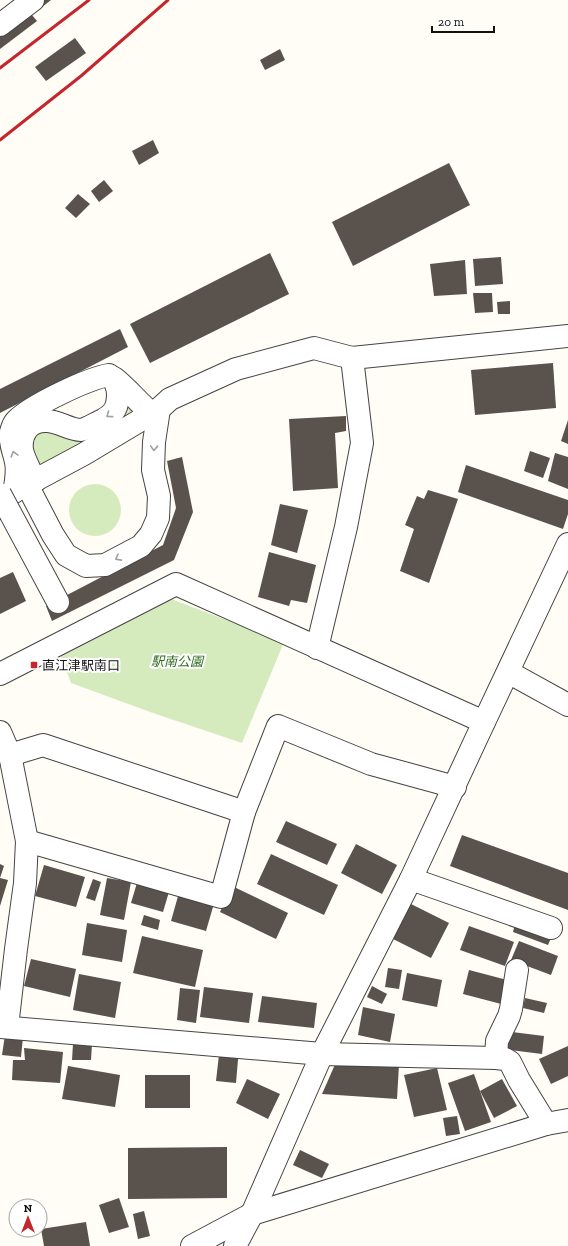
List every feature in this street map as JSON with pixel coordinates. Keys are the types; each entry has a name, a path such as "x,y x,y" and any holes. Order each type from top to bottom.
{"street":[{"path":"0,25 33,0"},
{"path":"15,490 84,454 155,411 170,399 213,378 236,369 284,355 314,348 352,358 496,342 568,336"},
{"path":"317,648 346,527 362,443 352,358"},
{"path":"15,490 18,474 11,444 11,432 15,422 22,416 54,397 98,377 109,375 122,385 130,394 155,411"},
{"path":"58,602 15,490 22,451 22,440 27,428 34,423 46,420 72,429 82,430 109,416 115,410 118,400 117,387 114,378"},
{"path":"15,490 53,535 66,555 86,566 105,565 142,546 151,534 158,518 159,496 153,470 155,411"},
{"path":"235,1246 252,1214 322,1054 411,879 568,544"},
{"path":"0,674 176,584 484,722"},
{"path":"508,672 568,705"},
{"path":"27,841 221,897 244,812 278,726 371,764 455,786"},
{"path":"0,732 10,755 27,841 25,883 4,1027 322,1054 505,1059 510,1062 519,1080 546,1124"},
{"path":"10,755 43,745 244,812"},
{"path":"411,879 551,928"},
{"path":"496,1058 497,1040 511,1009 517,970"},
{"path":"192,1246 252,1214 546,1124 568,1120"}],"green space":[{"path":"123,392 141,414 42,464 34,459 30,449 31,441 32,436 38,431 81,436"},
{"path":"95,484 105,486 113,492 119,500 121,510 119,520 113,528 105,534 95,536 85,534 77,528 71,520 69,510 71,500 77,492 85,486"},
{"name":"駅南公園","path":"171,599 284,642 242,743 71,683 60,654"}],"building":[{"path":"20,0 51,0 32,15 37,21 0,49 0,16"},
{"path":"75,38 86,53 46,81 35,67"},
{"path":"280,49 285,60 265,70 260,60"},
{"path":"153,140 159,153 139,165 132,151"},
{"path":"449,163 470,205 353,266 332,222"},
{"path":"104,180 113,191 99,202 91,191"},
{"path":"78,194 90,204 76,218 65,208"},
{"path":"270,253 289,294 150,363 130,324"},
{"path":"501,257 503,284 475,286 473,259"},
{"path":"465,260 467,294 434,296 430,264"},
{"path":"473,293 492,293 493,312 475,313"},
{"path":"510,301 510,314 498,314 497,302"},
{"path":"120,329 128,347 0,413 0,389"},
{"path":"553,363 556,408 475,415 471,370"},
{"path":"346,416 346,431 335,433 338,488 293,491 289,419"},
{"path":"568,420 568,444 561,441"},
{"path":"530,451 550,458 543,478 524,471"},
{"path":"555,453 568,457 568,489 548,481"},
{"path":"182,457 193,512 174,560 52,621 46,606 163,545 176,508 167,461"},
{"path":"466,465 568,500 568,514 563,529 458,492"},
{"path":"428,490 458,499 429,583 400,571 414,529 405,525 417,496 424,499"},
{"path":"280,504 308,510 297,553 271,545"},
{"path":"269,552 316,565 307,603 291,600 289,606 258,597"},
{"path":"13,572 26,601 0,614 0,578"},
{"path":"286,821 337,844 327,865 276,842"},
{"path":"462,835 568,873 568,910 450,866"},
{"path":"356,844 397,865 382,894 341,873"},
{"path":"271,854 338,885 324,915 257,884"},
{"path":"0,864 4,866 0,878"},
{"path":"44,865 85,877 76,907 35,896"},
{"path":"139,876 171,885 163,912 131,903"},
{"path":"0,878 8,880 0,906"},
{"path":"107,878 131,882 124,920 100,915"},
{"path":"93,879 101,882 95,901 86,898"},
{"path":"232,886 288,913 276,939 220,912"},
{"path":"180,889 215,900 206,931 171,921"},
{"path":"411,904 449,923 431,958 393,939"},
{"path":"144,915 160,920 158,930 141,925"},
{"path":"87,923 127,930 122,962 82,955"},
{"path":"515,924 551,938 548,945 513,932"},
{"path":"469,926 514,942 505,966 460,950"},
{"path":"142,936 203,950 195,987 133,973"},
{"path":"519,941 558,956 551,975 511,960"},
{"path":"31,959 76,969 70,997 24,986"},
{"path":"388,968 402,970 399,989 385,987"},
{"path":"469,970 511,981 505,1005 463,994"},
{"path":"407,973 442,980 437,1007 402,1000"},
{"path":"79,974 121,982 115,1018 73,1010"},
{"path":"372,986 387,994 382,1004 367,997"},
{"path":"204,987 253,993 249,1023 200,1017"},
{"path":"180,988 200,990 196,1023 177,1020"},
{"path":"262,996 317,1003 314,1028 258,1022"},
{"path":"525,998 547,1003 544,1013 523,1008"},
{"path":"363,1007 395,1014 390,1042 358,1035"},
{"path":"504,1031 544,1036 542,1054 501,1049"},
{"path":"5,1035 23,1037 21,1057 2,1055"},
{"path":"73,1044 92,1044 91,1060 72,1060"},
{"path":"220,1046 239,1048 236,1083 216,1081"},
{"path":"568,1046 568,1076 551,1084 539,1059"},
{"path":"24,1048 63,1052 60,1083 12,1080 13,1060 25,1060"},
{"path":"337,1060 399,1065 397,1099 322,1094"},
{"path":"68,1066 120,1075 115,1107 62,1099"},
{"path":"437,1068 447,1110 414,1117 404,1075"},
{"path":"474,1074 491,1122 465,1131 448,1083"},
{"path":"145,1075 190,1075 190,1108 145,1108"},
{"path":"247,1079 280,1094 268,1119 236,1103"},
{"path":"502,1079 517,1106 494,1118 480,1091"},
{"path":"457,1116 460,1134 446,1136 443,1118"},
{"path":"227,1147 227,1198 128,1199 128,1148"},
{"path":"300,1150 329,1164 322,1178 293,1165"},
{"path":"119,1198 129,1227 109,1233 99,1205"},
{"path":"144,1211 150,1236 138,1239 133,1214"},
{"path":"86,1222 90,1246 44,1246 43,1238 48,1238 48,1228"}],"railway":[{"path":"0,68 89,0"},
{"path":"0,140 81,76 168,0"}],"place":[{"name":"直江津駅南口","path":"34,665"}]}
